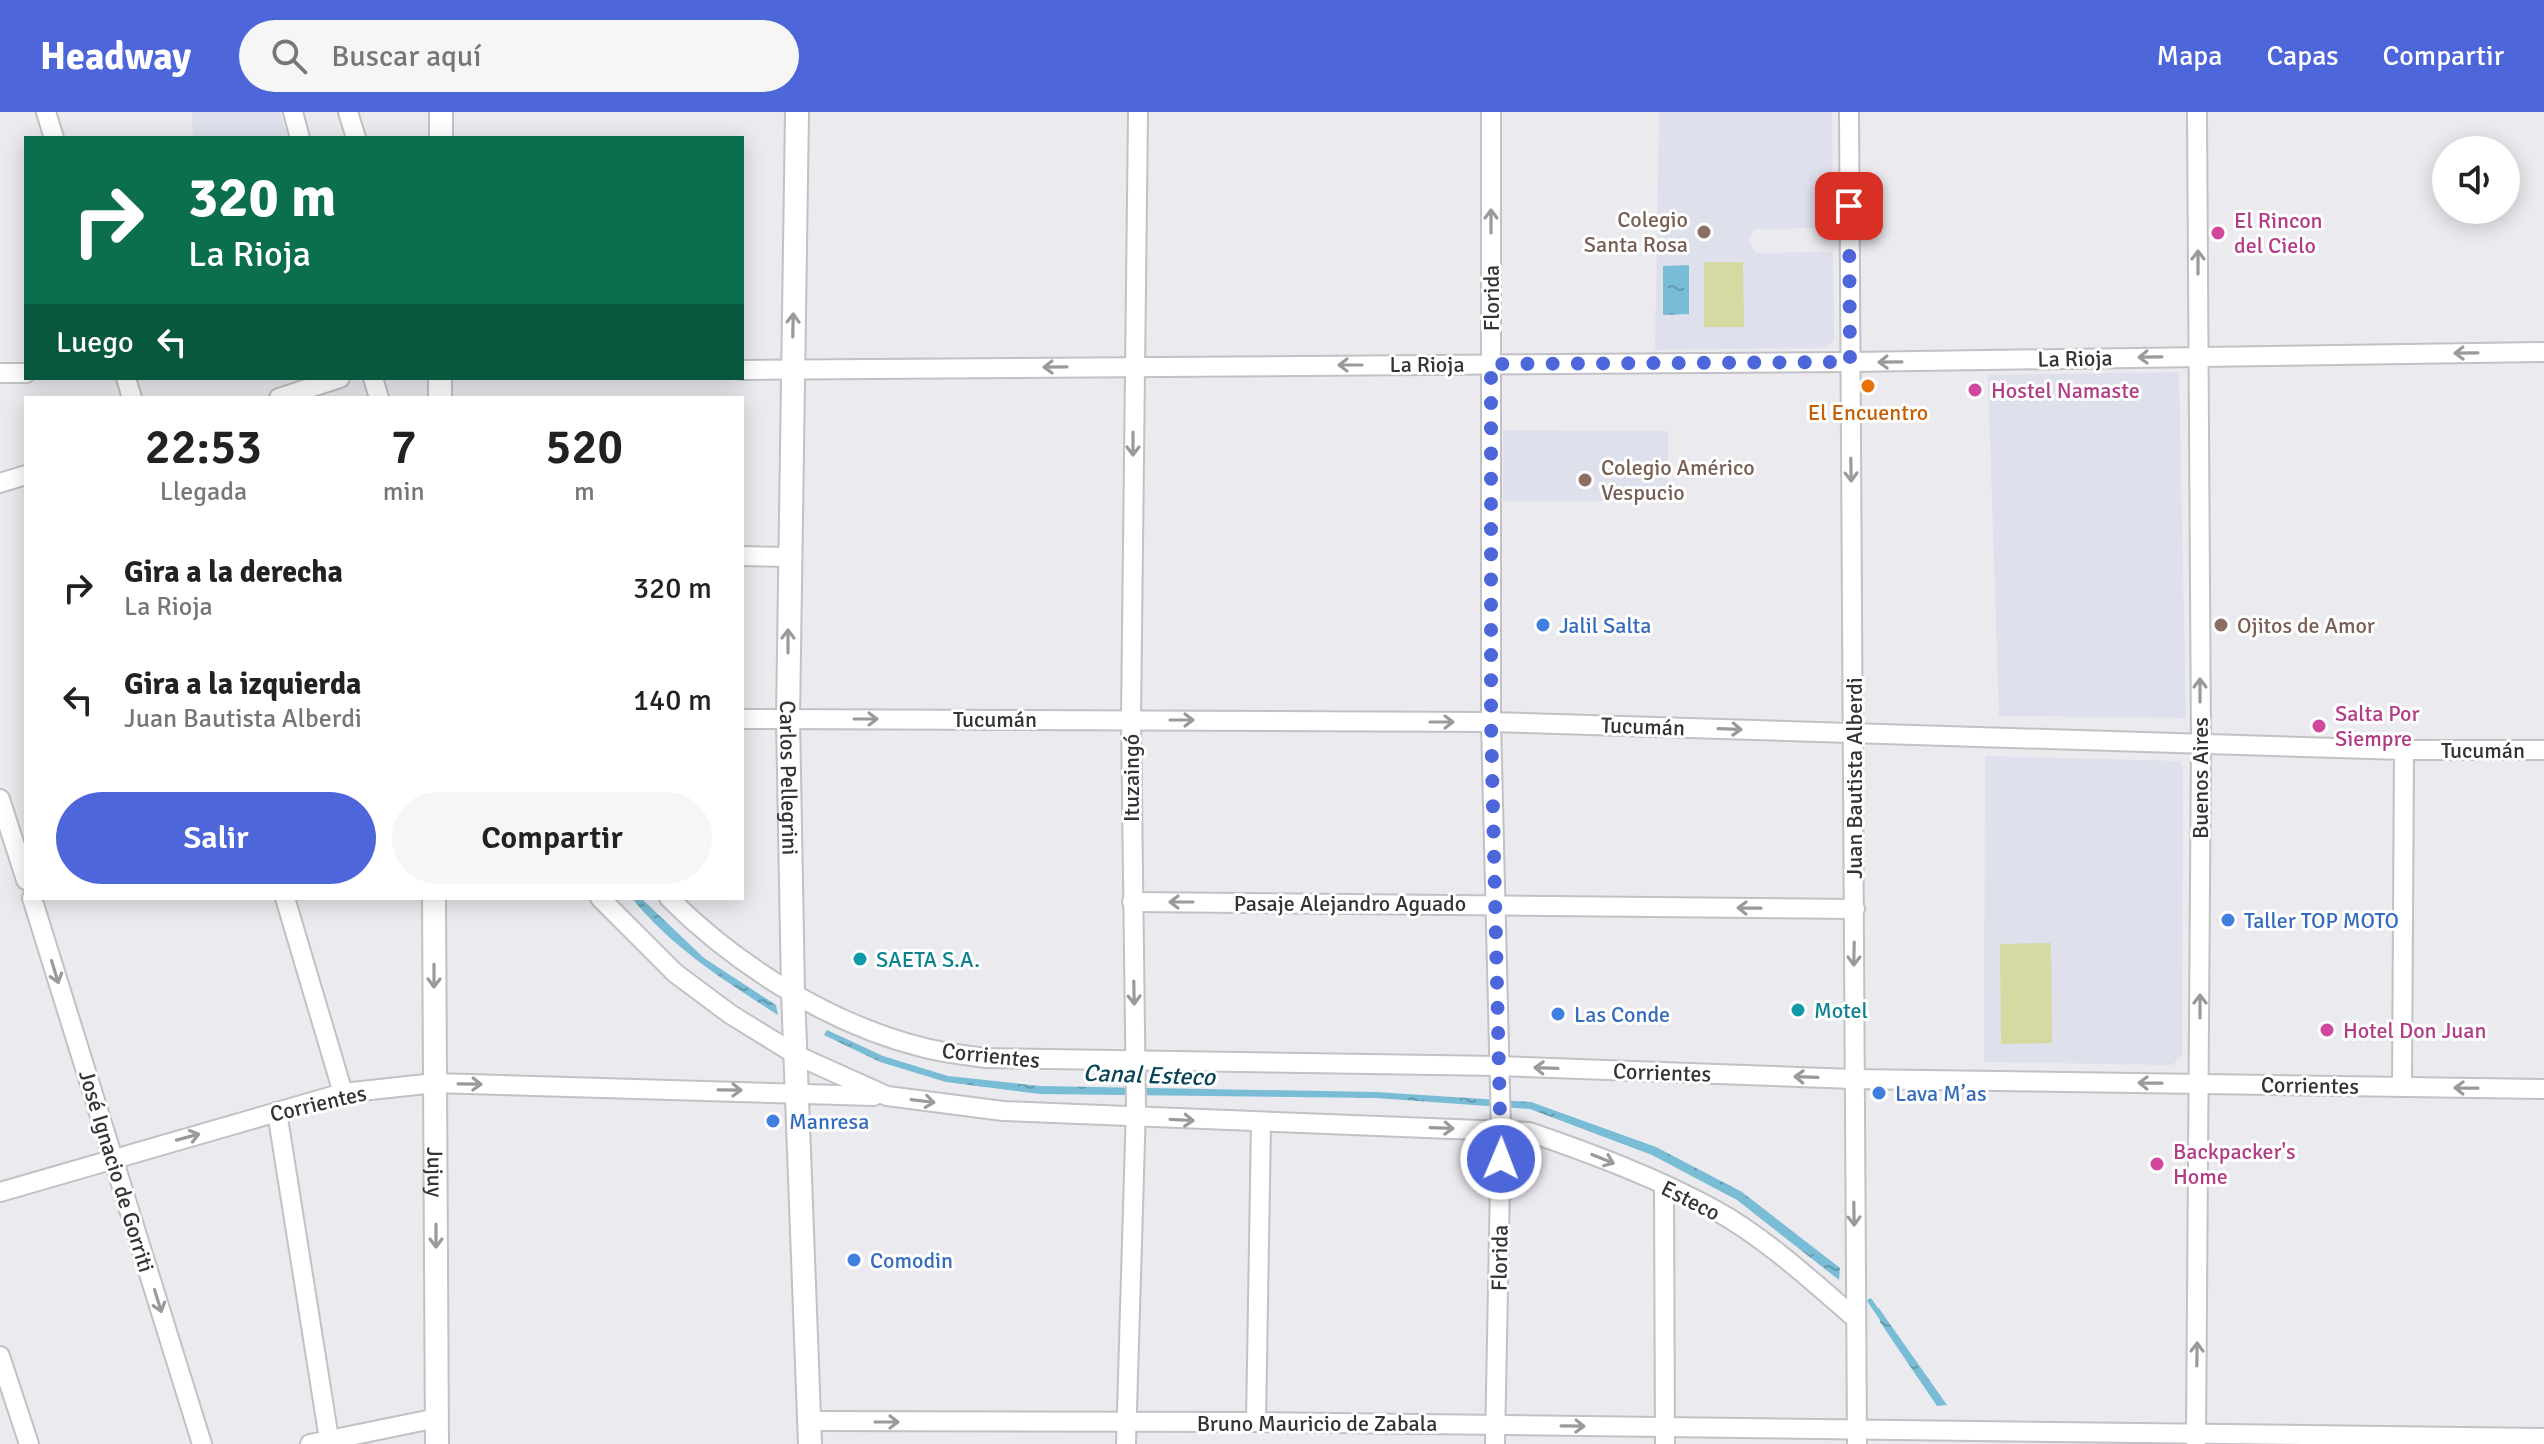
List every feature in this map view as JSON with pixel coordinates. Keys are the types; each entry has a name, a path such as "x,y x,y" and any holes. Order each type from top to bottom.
{"main road":[{"path":"441,112 441,136"},
{"name":"Carlos Pellegrini","path":"797,112 788,557 788,719 793,992 798,1056 810,1444"},
{"name":"Jujuy","path":"434,900 437,1444"}],"street":[{"path":"46,112 53,136"},
{"path":"293,112 299,136"},
{"path":"348,112 355,136"},
{"name":"Ituzaingó","path":"1126,1444 1136,1112 1131,719 1138,112"},
{"name":"Florida","path":"1491,112 1491,722 1501,1124 1495,1444"},
{"name":"Juan Bautista Alberdi","path":"1849,112 1857,1436"},
{"name":"Buenos Aires","path":"2196,1438 2201,744 2197,112"},
{"name":"La Rioja","path":"744,370 1850,362 2544,352"},
{"path":"0,373 24,373"},
{"path":"285,396 334,380"},
{"path":"0,483 24,476"},
{"path":"744,556 788,557"},
{"name":"Tucumán","path":"744,719 1491,722 2404,750 2544,750"},
{"path":"2402,1087 2404,750"},
{"path":"0,799 24,873"},
{"name":"José Ignacio de Gorriti","path":"33,900 202,1444"},
{"path":"286,900 343,1093"},
{"path":"602,900 675,973 730,1014 798,1056"},
{"path":"671,900 692,921 793,992"},
{"name":"Pasaje Alejandro Aguado","path":"1132,902 1855,909"},
{"name":"Corrientes","path":"793,992 863,1028 925,1048 1030,1062 1136,1069 2544,1089"},
{"name":"Corrientes","path":"798,1056 887,1096"},
{"name":"Corrientes","path":"0,1192 343,1093 435,1083 887,1096 1003,1111 1136,1112 1261,1123 1501,1124"},
{"path":"277,1112 329,1439"},
{"path":"1256,1422 1261,1123"},
{"name":"Esteco","path":"1501,1124 1544,1137 1664,1185 1717,1211 1792,1263 1856,1319"},
{"path":"1664,1185 1665,1436"},
{"path":"0,1356 29,1444"},
{"path":"310,1444 437,1418"},
{"name":"Bruno Mauricio de Zabala","path":"809,1421 1495,1425 1665,1436 2544,1438"}],"shaded area":[{"path":"192,112 280,112 287,136 193,136"},
{"name":"Colegio Santa Rosa","path":"1659,112 1832,112 1833,228 1754,229 1749,240 1755,253 1833,252 1834,340 1826,348 1655,350"},
{"path":"2179,372 2186,718 1999,716 1988,375"},
{"name":"Colegio Américo Vespucio","path":"1503,430 1668,431 1668,502 1503,501"},
{"path":"1985,756 2179,761 2183,766 2182,1056 2172,1065 1984,1062"}],"green space":[{"path":"1704,262 1743,262 1744,327 1704,327"},
{"path":"2051,943 2052,1043 2001,1044 2000,944"}],"water":[{"path":"1689,265 1689,314 1663,315 1663,266"},
{"path":"634,900 643,900 704,958 776,1005 778,1015 682,948"},
{"path":"827,1030 883,1056 948,1076 1040,1086 1376,1092 1531,1102 1656,1147 1742,1192 1840,1268 1839,1280 1737,1200 1652,1155 1530,1109 1376,1098 1040,1094 946,1082 880,1062 824,1035"},
{"path":"1878,1307 1947,1405 1937,1406 1880,1322"}],"waterway":[{"path":"1870,1301 1881,1317"}],"place":[{"name":"Colegio Santa Rosa","path":"1704,232"},
{"name":"El Rincon del Cielo","path":"2218,233"},
{"name":"El Encuentro","path":"1868,386"},
{"name":"Hostel Namaste","path":"1975,390"},
{"name":"Colegio Américo Vespucio","path":"1585,480"},
{"name":"Jalil Salta","path":"1543,625"},
{"name":"Ojitos de Amor","path":"2221,625"},
{"name":"Salta Por Siempre","path":"2319,726"},
{"name":"Taller TOP MOTO","path":"2228,920"},
{"name":"SAETA S.A.","path":"860,959"},
{"name":"Motel","path":"1798,1010"},
{"name":"Las Conde","path":"1558,1014"},
{"name":"Hotel Don Juan","path":"2327,1030"},
{"name":"Lava M’as","path":"1879,1093"},
{"name":"Manresa","path":"773,1121"},
{"name":"Backpacker's Home","path":"2157,1164"},
{"name":"Comodin","path":"854,1260"}],"route":[{"path":"1501,1159 1491,722 1491,364 1850,362 1849,206"}],"water label":[{"name":"Canal Esteco","path":"1149,1075"}]}
